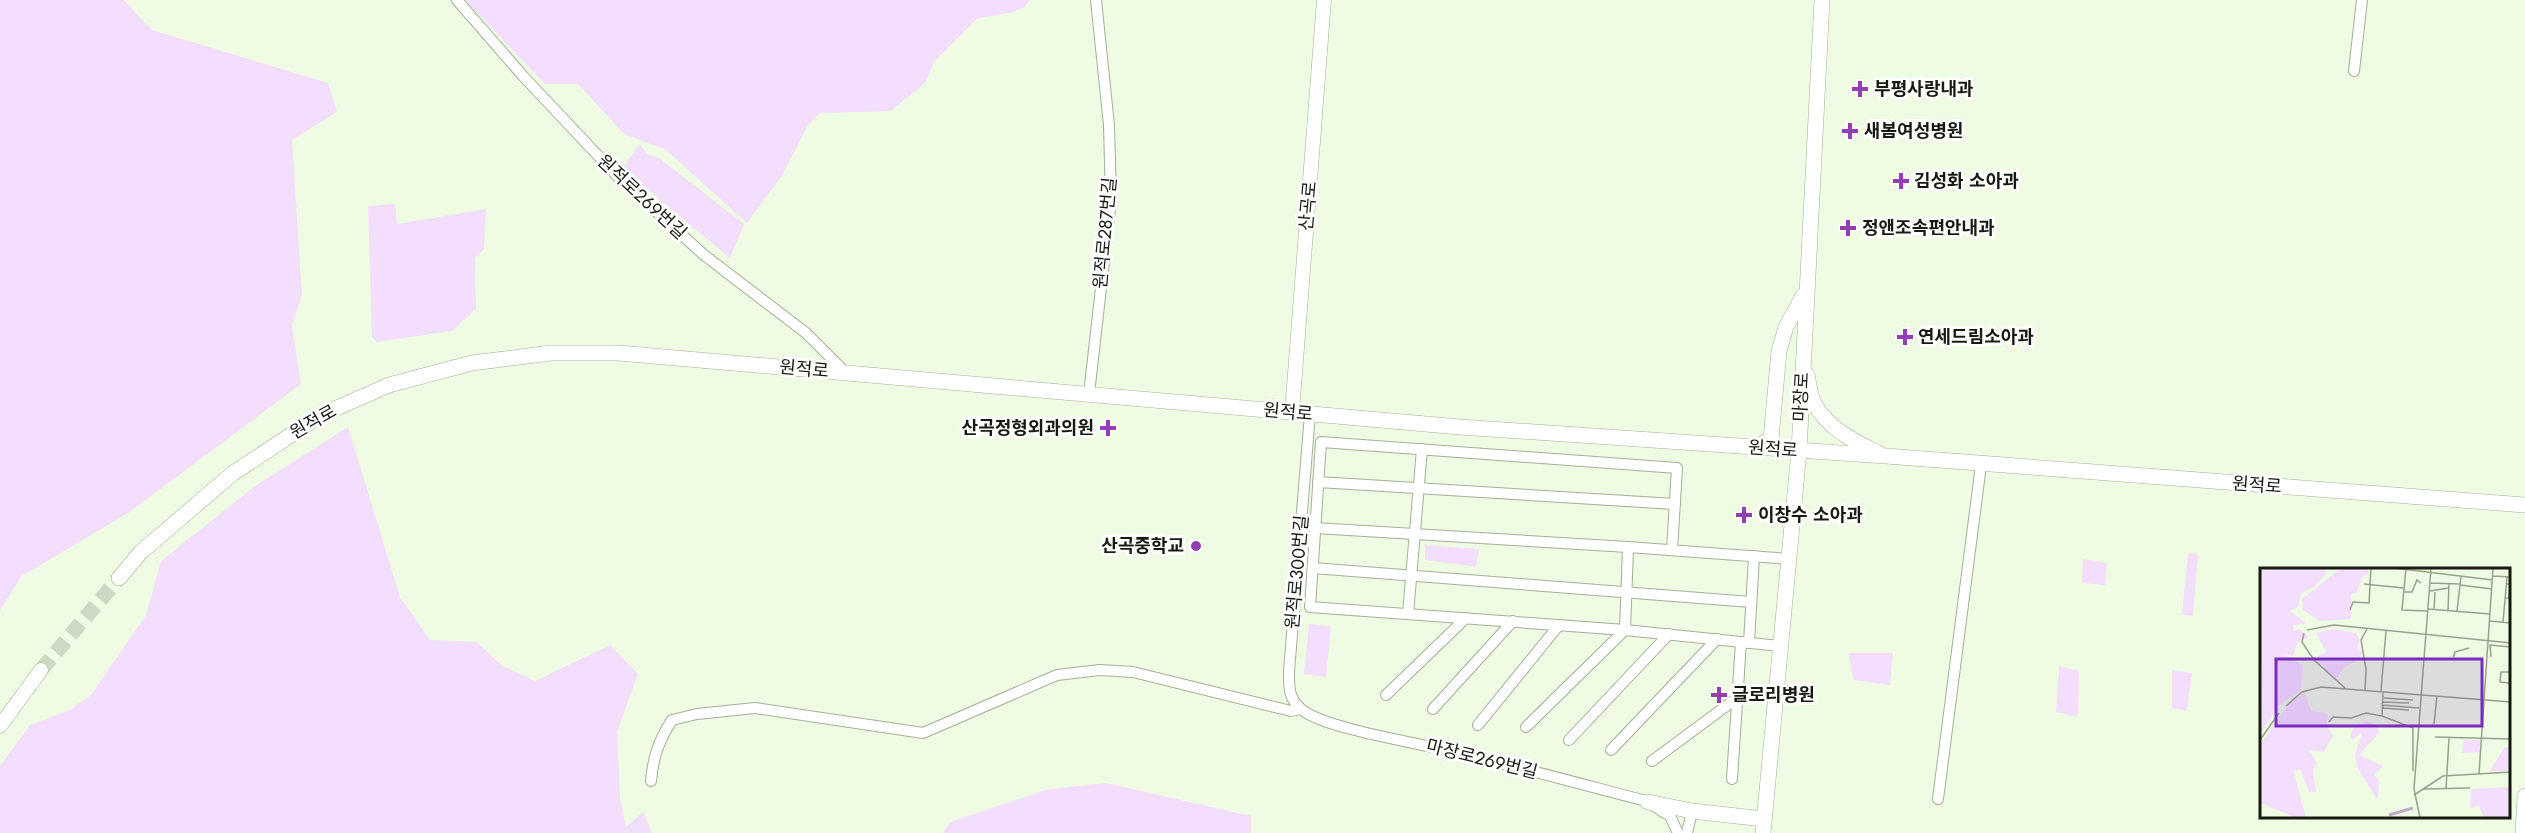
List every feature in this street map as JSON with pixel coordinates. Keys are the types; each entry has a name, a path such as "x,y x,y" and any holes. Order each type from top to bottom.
{"main road":[{"name":"마장로","path":"1764,826 1799,451 1822,0"},
{"path":"1755,448 1771,439 1779,351 1786,327 1806,291"},
{"name":"원적로","path":"119,578 141,552 232,474 321,415 389,385 472,363 551,353 619,353 1310,414 2525,505"},
{"path":"1803,363 1815,403 1830,424 1850,439 1886,456"},
{"path":"2523,833 2525,795"},
{"path":"1648,802 1764,826"}],"street":[{"name":"원적로269번길","path":"457,0 619,178 705,255 806,333 846,373"},
{"name":"원적로287번길","path":"1089,394 1111,200 1109,125 1096,0"},
{"name":"산곡로","path":"1292,412 1324,0"},
{"path":"2354,71 2362,0"},
{"name":"원적로300번길","path":"1300,709 1289,693 1289,671 1310,414"},
{"path":"1672,550 1677,468 1321,442 1310,607 1625,630 1780,646"},
{"path":"1408,614 1422,449"},
{"path":"1938,799 1981,465"},
{"path":"1318,482 1675,504"},
{"path":"1315,528 1788,559"},
{"path":"1526,727 1625,630 1628,547"},
{"path":"1732,779 1737,698 1751,602 1754,556"},
{"path":"1313,568 1751,602"},
{"path":"1386,695 1466,618"},
{"path":"1432,709 1513,621"},
{"path":"1478,725 1559,625"},
{"path":"1569,740 1669,634"},
{"path":"1611,750 1717,639"},
{"path":"0,726 40,670"},
{"path":"651,781 652,761 661,737 672,720 697,714 755,708 923,733 1058,675 1100,670 1133,672 1291,711 1300,709"},
{"path":"1652,761 1737,698"},
{"name":"마장로269번길","path":"1300,709 1316,718 1648,802"},
{"path":"1648,802 1670,816 1678,833"},
{"path":"1688,833 1692,811"}],"shaded area":[{"path":"0,0 124,0 152,30 328,83 337,112 292,140 302,295 292,325 301,384 128,513 22,576 0,610"},
{"path":"465,0 1030,0 1025,7 1010,13 978,18 934,62 926,82 891,111 820,113 808,125 783,174 747,223 666,150 624,134 578,84 545,84"},
{"path":"639,144 649,155 659,158 744,224 730,258 634,178 624,166"},
{"path":"395,204 397,224 486,209 484,249 475,258 476,309 452,331 377,342 372,337 368,206"},
{"path":"348,427 400,597 430,640 477,642 501,665 535,681 610,645 638,674 617,732 620,797 626,827 643,812 652,833 0,833 0,766 30,725 70,710 91,695 146,615 161,561 255,486"},
{"path":"1425,545 1479,549 1476,567 1425,560"},
{"path":"2188,553 2198,554 2193,616 2182,615"},
{"path":"2083,559 2107,563 2105,585 2082,583"},
{"path":"1309,624 1331,626 1326,677 1304,674"},
{"path":"1848,653 1893,653 1890,685 1854,680"},
{"path":"2059,666 2079,671 2078,717 2056,712"},
{"path":"2172,670 2192,673 2187,711 2172,708"},
{"path":"1106,783 1251,816 1251,833 943,833 950,822 1049,789"}],"tunnel":[{"path":"41,670 119,578"}],"place":[{"name":"부평사랑내과","path":"1860,89"},
{"name":"새봄여성병원","path":"1850,131"},
{"name":"김성화 소아과","path":"1901,181"},
{"name":"정앤조속편안내과","path":"1848,228"},
{"name":"연세드림소아과","path":"1905,337"},
{"name":"산곡정형외과의원","path":"1108,428"},
{"name":"이창수 소아과","path":"1744,515"},
{"name":"산곡중학교","path":"1196,546"},
{"name":"글로리병원","path":"1719,695"}]}
